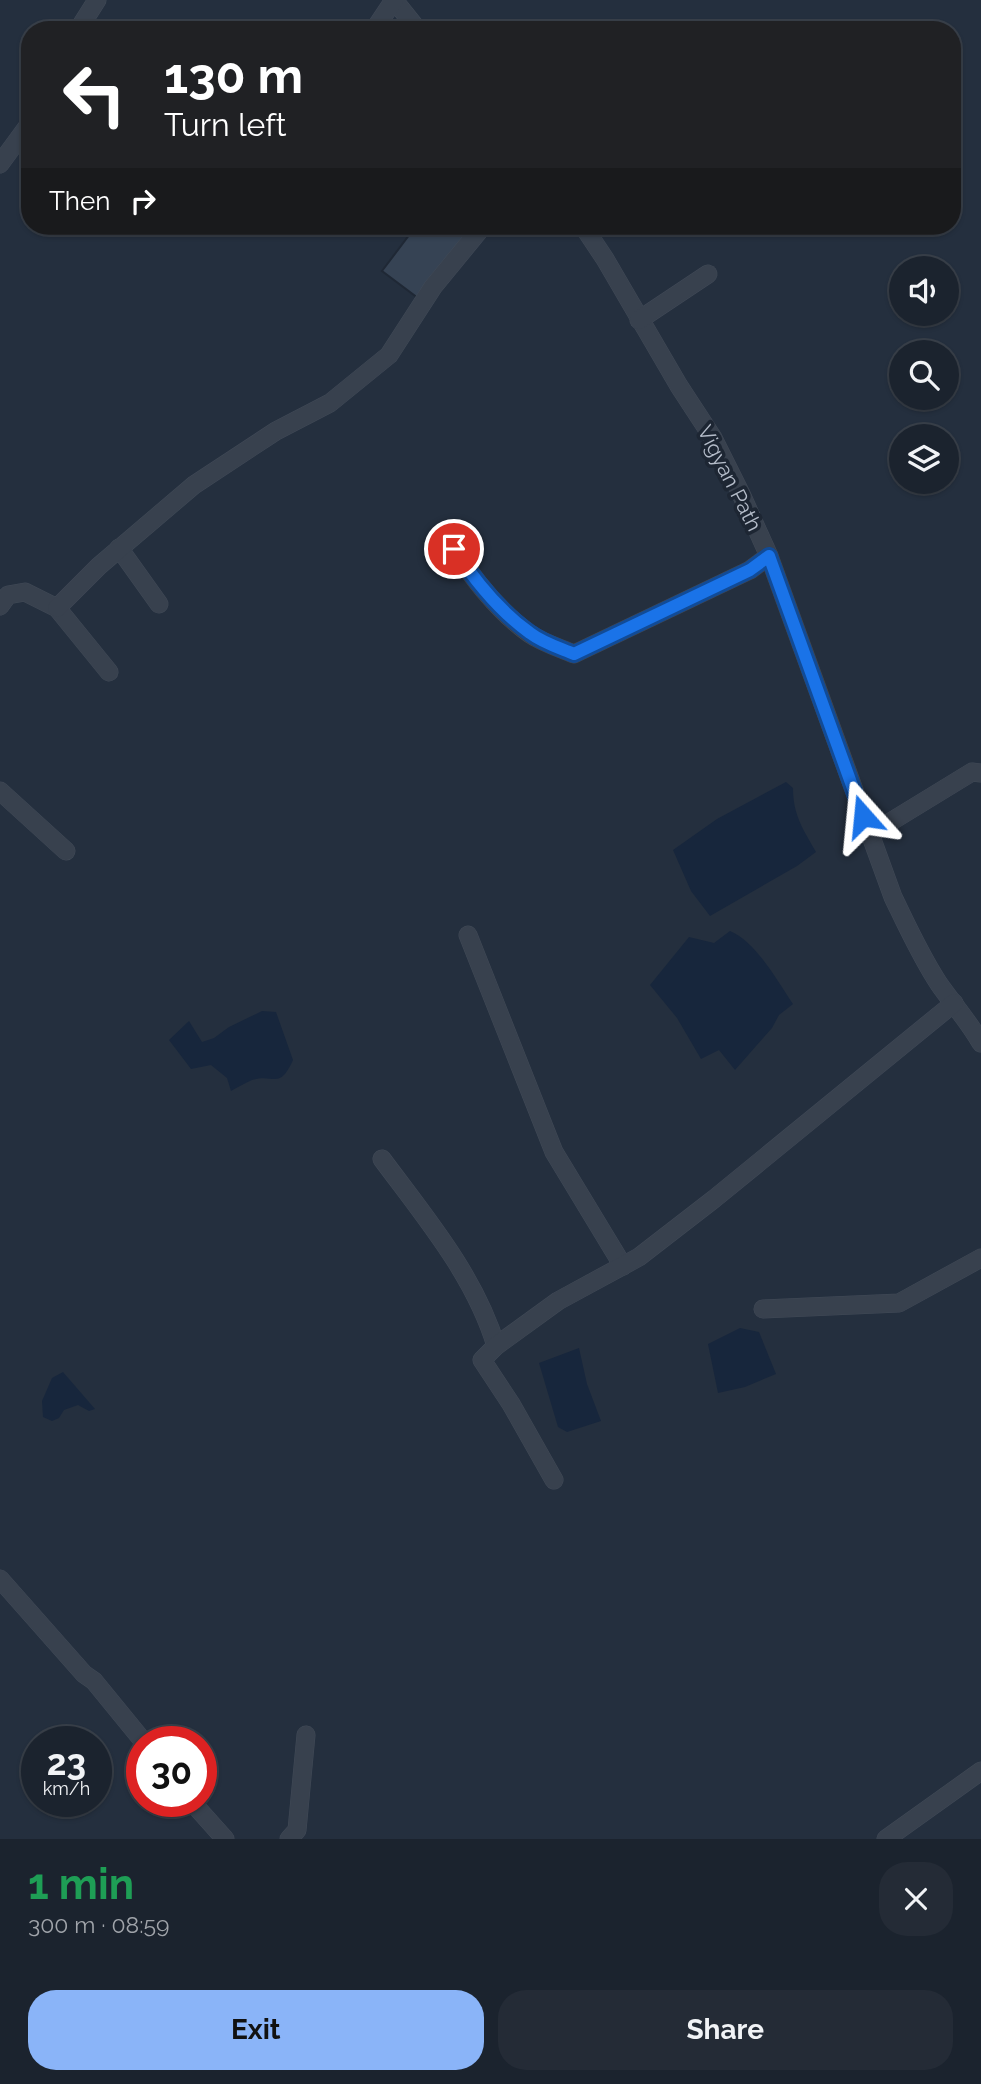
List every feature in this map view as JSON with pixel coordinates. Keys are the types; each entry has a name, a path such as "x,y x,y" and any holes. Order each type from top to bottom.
{"street":[{"path":"84,21 97,0"},
{"path":"380,21 394,0 411,21"},
{"path":"0,164 21,135"},
{"path":"57,608 119,548 194,485 276,431 330,403 389,355 433,287 476,235"},
{"name":"Vigyan Path","path":"589,235 713,438 769,556 893,897 939,984 981,1043"},
{"path":"639,320 708,274"},
{"path":"119,548 159,604"},
{"path":"454,549 471,575 499,607 531,634 574,654 750,570 769,556"},
{"path":"0,606 8,595 25,592 57,608 109,672"},
{"path":"869,835 971,772 981,773"},
{"path":"0,791 66,851"},
{"path":"467,934 554,1152 623,1266"},
{"path":"554,1480 482,1360 496,1346 558,1301 639,1257 954,1003"},
{"path":"382,1159 452,1255 489,1326 496,1346"},
{"path":"763,1308 899,1303 981,1258"},
{"path":"0,1579 84,1674 94,1681 131,1726"},
{"path":"289,1839 298,1830 306,1735"},
{"path":"886,1839 981,1771"},
{"path":"205,1817 225,1839"}],"water":[{"path":"786,782 793,788 797,814 816,852 797,866 710,916 691,891 673,850 717,819"},
{"path":"730,931 740,936 757,953 793,1004 779,1015 772,1028 735,1070 719,1050 701,1059 677,1018 650,985 689,937 714,943"},
{"path":"262,1011 276,1012 293,1060 280,1078 252,1080 231,1091 227,1078 211,1065 191,1069 169,1040 189,1021 202,1042"},
{"path":"740,1328 759,1332 776,1374 745,1387 718,1393 708,1344"},
{"path":"579,1348 587,1384 601,1421 567,1432 558,1427 539,1363"},
{"path":"63,1372 95,1409 89,1411 78,1405 64,1410 59,1418 52,1421 43,1417 42,1401 52,1378"}],"building":[{"path":"409,235 472,235 422,301 382,271"}],"route":[{"path":"454,549 471,575 499,607 531,634 574,654 750,570 769,556 863,816"}]}
